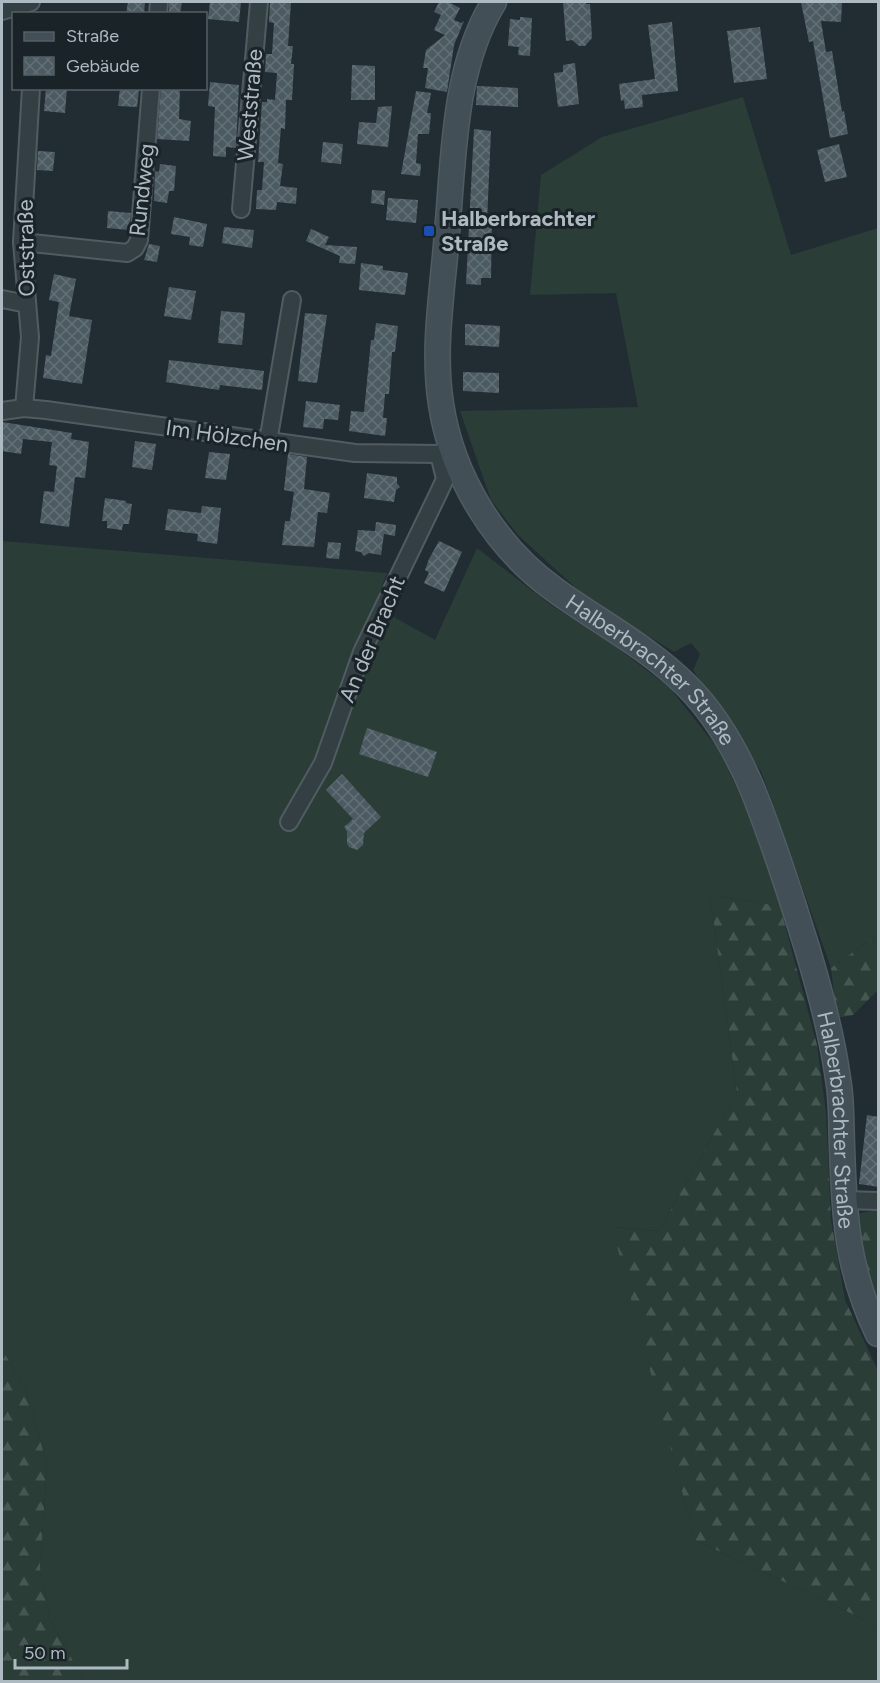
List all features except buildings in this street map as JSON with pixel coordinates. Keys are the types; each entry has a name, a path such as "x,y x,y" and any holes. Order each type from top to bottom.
{"main road":[{"name":"Halberbrachter Straße","path":"494,2 482,21 473,44 456,129 437,358 445,450 491,525 520,561 555,591 647,651 670,670 702,702 731,745 754,792 790,892 823,1005 839,1083 847,1239 854,1271 868,1313 879,1334"}],"street":[{"path":"2,11 31,2"},
{"name":"Weststraße","path":"241,209 259,2"},
{"name":"Oststraße","path":"24,408 30,337 22,242 31,90"},
{"name":"Rundweg","path":"22,242 127,253 135,248 139,240 151,90"},
{"path":"2,299 27,304"},
{"path":"268,442 292,300"},
{"name":"Im Hölzchen","path":"2,411 24,408 46,410 355,453 445,450"},
{"name":"An der Bracht","path":"289,822 323,763 362,652 440,492 444,479 445,450"},
{"path":"844,1200 879,1201"}],"green space":[{"path":"743,97 791,255 878,228 878,934 831,968 761,771 693,670 700,654 691,643 674,652 586,597 518,535 491,500 460,411 638,407 616,293 530,295 541,175 602,137"},
{"path":"2,541 387,573 374,606 435,640 477,548 551,605 608,641 669,687 719,750 748,812 780,906 710,895 737,1093 659,1231 613,1227 695,1540 878,1626 878,1681 84,1681 50,1619 40,1567 47,1465 26,1390 2,1349"},
{"path":"710,895 780,906 817,1045 826,1112 831,1220 845,1300 878,1371 878,1626 695,1540 612,1227 659,1231 737,1093"},
{"path":"878,934 878,990 853,1015 837,1018 831,968"},
{"path":"878,1210 878,1305 862,1258 856,1214"},
{"path":"2,1349 26,1390 47,1465 40,1567 50,1619 84,1681 2,1681"}],"place":[{"name":"Halberbrachter Straße","path":"429,231"}]}
